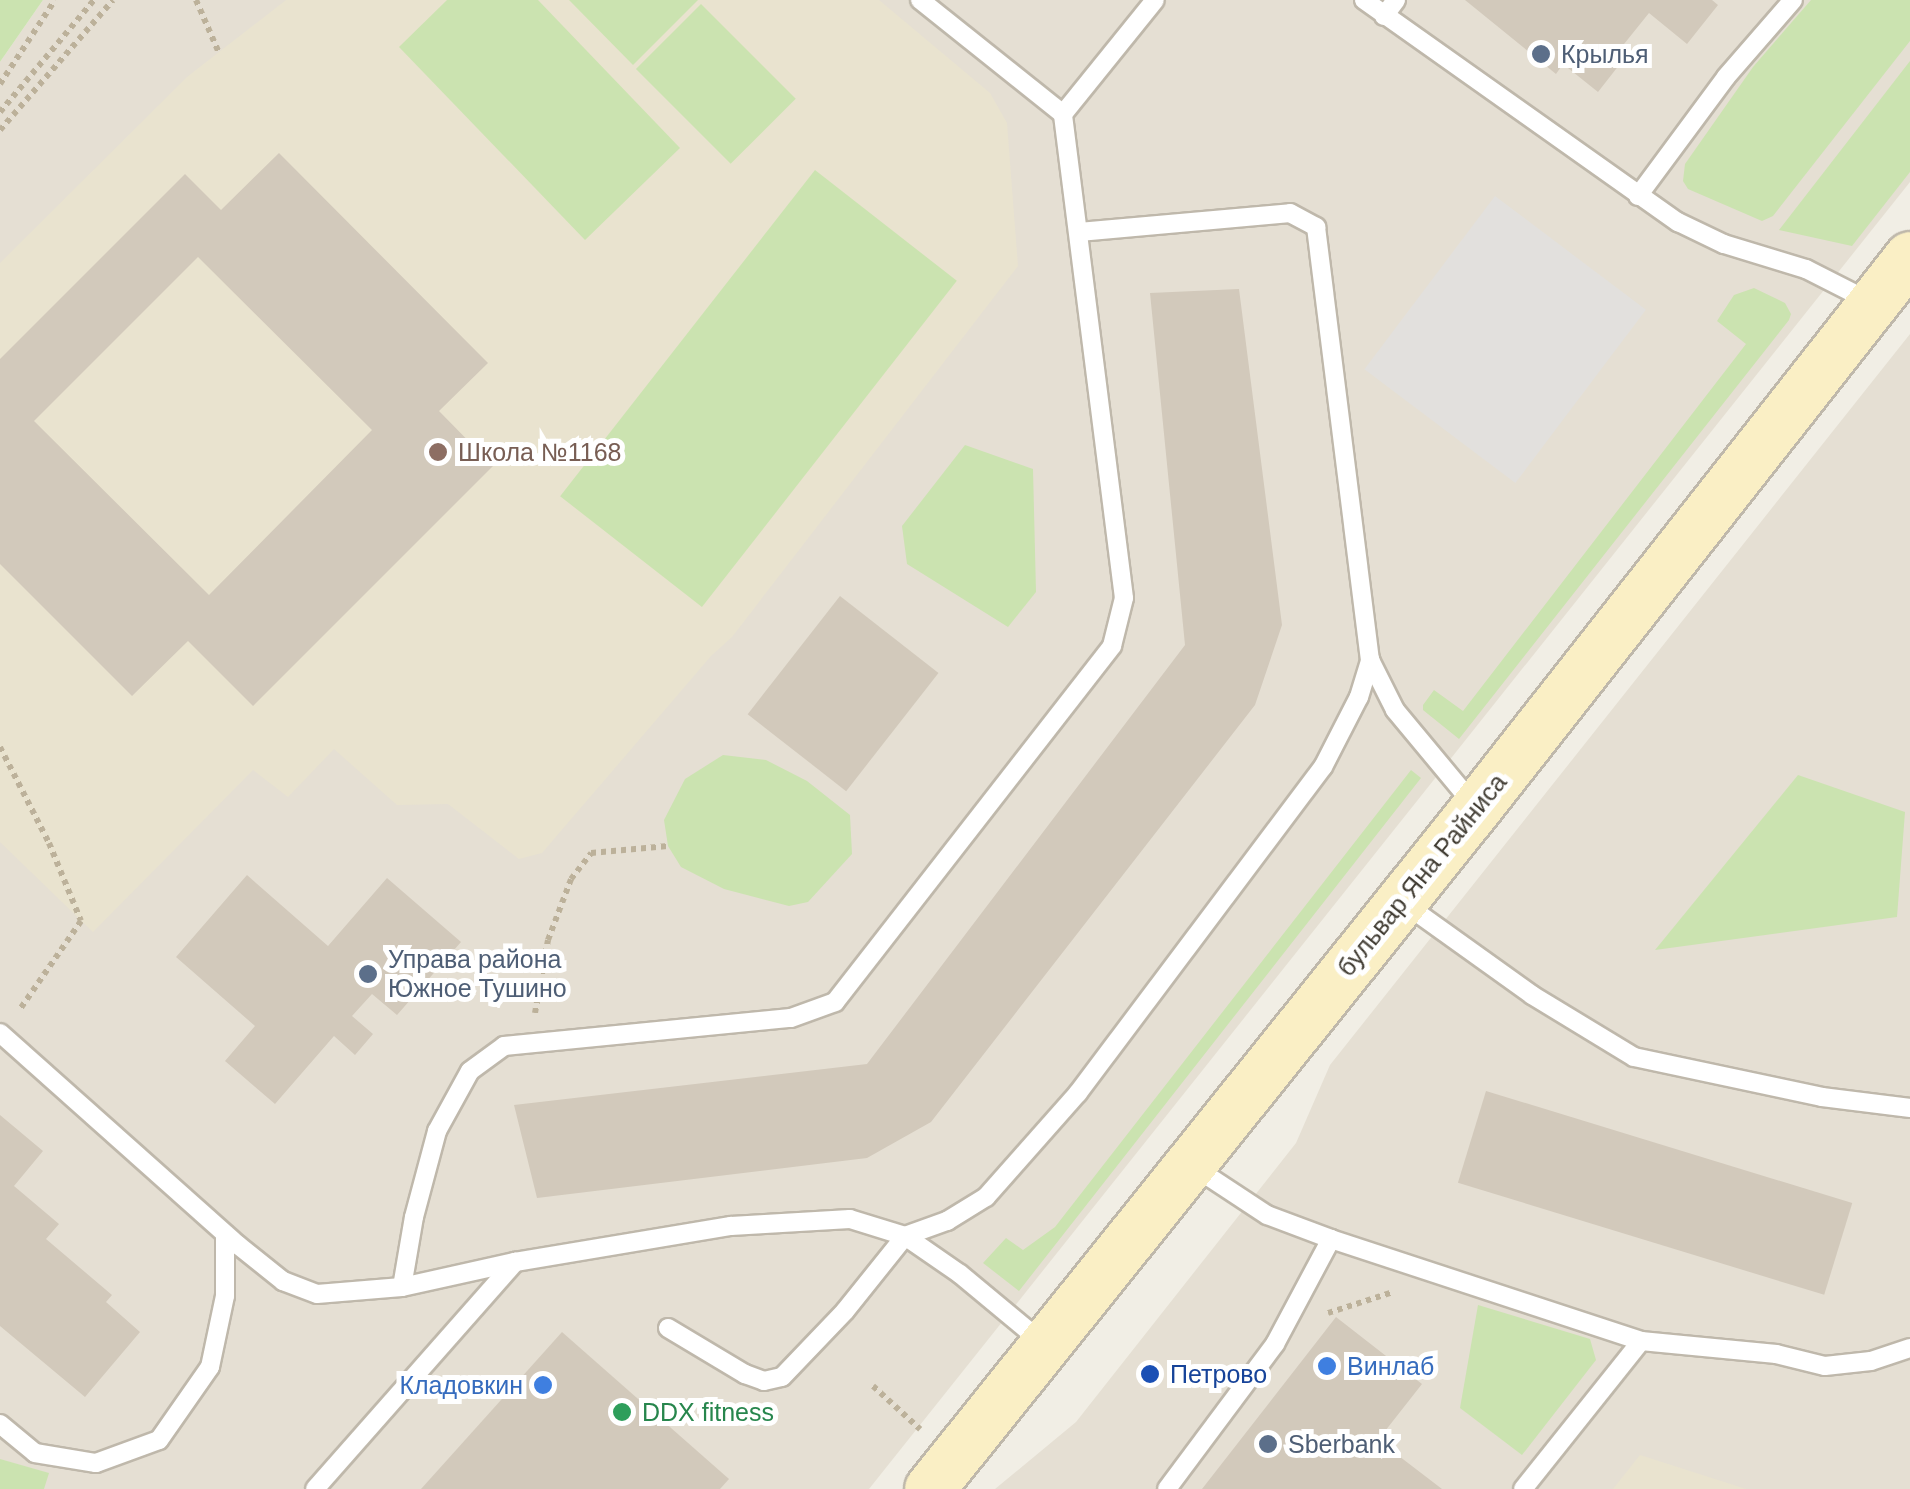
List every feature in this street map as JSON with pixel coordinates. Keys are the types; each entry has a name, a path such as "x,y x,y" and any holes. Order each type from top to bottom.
{"main road":[{"name":"бульвар Яна Райниса","path":"930,1489 1476,809 1910,257"}],"lane":[{"path":"402,1287 414,1217 437,1131 470,1071 504,1046 791,1018 835,1002 1112,646 1124,598 1063,114 920,0"},
{"path":"1063,114 1155,0"},
{"path":"1364,0 1638,196 1724,244 1806,269 1873,303"},
{"path":"1384,16 1396,0"},
{"path":"1638,196 1726,77 1792,0"},
{"path":"1079,232 1290,213 1316,226 1370,660 1395,710 1476,809"},
{"path":"668,1328 745,1374 764,1381 782,1378 845,1312 905,1236 947,1221 986,1197 1078,1093 1323,767 1359,697 1370,660"},
{"path":"1400,901 1532,995 1634,1057 1822,1097 1910,1108"},
{"path":"1,1034 225,1234 282,1280 317,1294 402,1287 514,1262 730,1226 850,1219 905,1236 960,1274 1046,1346"},
{"path":"1190,1164 1267,1215 1642,1341 1776,1354 1825,1366 1871,1361 1910,1348"},
{"path":"0,1424 36,1453 96,1463 159,1440 210,1367 225,1296 225,1234"},
{"path":"1167,1489 1284,1327 1332,1240"},
{"path":"316,1489 514,1262"},
{"path":"1523,1489 1642,1341"}],"path":[{"path":"0,84 54,0"},
{"path":"0,112 94,0"},
{"path":"0,130 113,0"},
{"path":"196,0 220,52"},
{"path":"0,748 49,843 81,920 1,1034"},
{"path":"530,1044 548,940 571,879 591,854 668,846"},
{"path":"1284,1327 1442,1276"}],"shaded area":[{"path":"43,0 1910,0 1910,182 869,1489 0,1489 0,62"},
{"name":"Школа №1168","path":"286,0 879,0 990,93 1007,123 1018,266 732,637 711,656 542,853 519,859 448,804 397,805 334,749 288,797 253,770 93,932 0,842 0,263 187,77"},
{"path":"1495,196 1646,310 1515,483 1364,369"},
{"path":"1910,334 1910,1489 995,1489 1076,1422 1296,1143 1330,1065"},
{"path":"1640,1455 1746,1489 1613,1489"}],"green space":[{"path":"0,0 43,0 0,62"},
{"path":"447,0 538,0 680,148 585,240 399,47"},
{"path":"569,0 698,0 633,65"},
{"path":"1811,0 1910,0 1910,41 1773,216 1762,221 1688,189 1683,181 1685,164 1753,67"},
{"path":"701,4 796,99 731,164 636,69"},
{"path":"1910,61 1910,172 1852,246 1779,230"},
{"path":"815,170 957,281 702,607 560,496"},
{"path":"1754,288 1785,303 1791,314 1789,320 1459,739 1423,710 1423,705 1434,690 1463,711 1746,344 1717,321 1734,295"},
{"path":"965,445 1033,469 1036,592 1008,627 907,564 902,526"},
{"path":"723,755 766,760 807,781 850,815 852,854 808,902 789,906 724,889 681,867 668,846 664,820 685,779"},
{"path":"1411,770 1421,778 1019,1291 983,1263 1006,1238 1023,1250 1055,1227"},
{"path":"1798,775 1905,812 1897,917 1655,950"},
{"path":"1478,1305 1590,1339 1596,1360 1522,1455 1460,1408"},
{"path":"0,1459 49,1473 44,1489 0,1489"}],"building":[{"path":"1465,0 1712,0 1718,5 1687,44 1649,13 1620,49 1627,55 1598,92 1563,64 1556,74"},
{"path":"279,153 488,363 439,411 493,466 253,706 188,641 132,696 0,564 0,359 185,174 221,210","holes":["198,257 372,430 209,595 34,421"]},
{"path":"1239,289 1282,625 1255,705 931,1122 867,1158 537,1198 514,1105 867,1064 1185,645 1150,293"},
{"path":"840,596 939,673 846,791 748,714"},
{"path":"247,875 328,946 387,878 461,942 397,1015 372,994 352,1016 373,1034 355,1055 334,1036 275,1104 225,1061 255,1026 176,957"},
{"path":"1486,1091 1852,1203 1824,1295 1458,1183"},
{"path":"0,1115 43,1151 14,1186 59,1224 46,1239 112,1295 106,1302 140,1332 85,1397 0,1326"},
{"path":"1336,1317 1422,1384 1378,1440 1442,1489 1202,1489"},
{"path":"562,1332 729,1479 720,1489 421,1489"}],"place":[{"name":"Крылья","path":"1541,54"},
{"name":"Школа №1168","path":"438,452"},
{"name":"Управа района Южное Тушино","path":"368,974"},
{"name":"Винлаб","path":"1327,1366"},
{"name":"Петрово","path":"1150,1374"},
{"name":"Кладовкин","path":"543,1385"},
{"name":"DDX fitness","path":"622,1412"},
{"name":"Sberbank","path":"1268,1444"}]}
